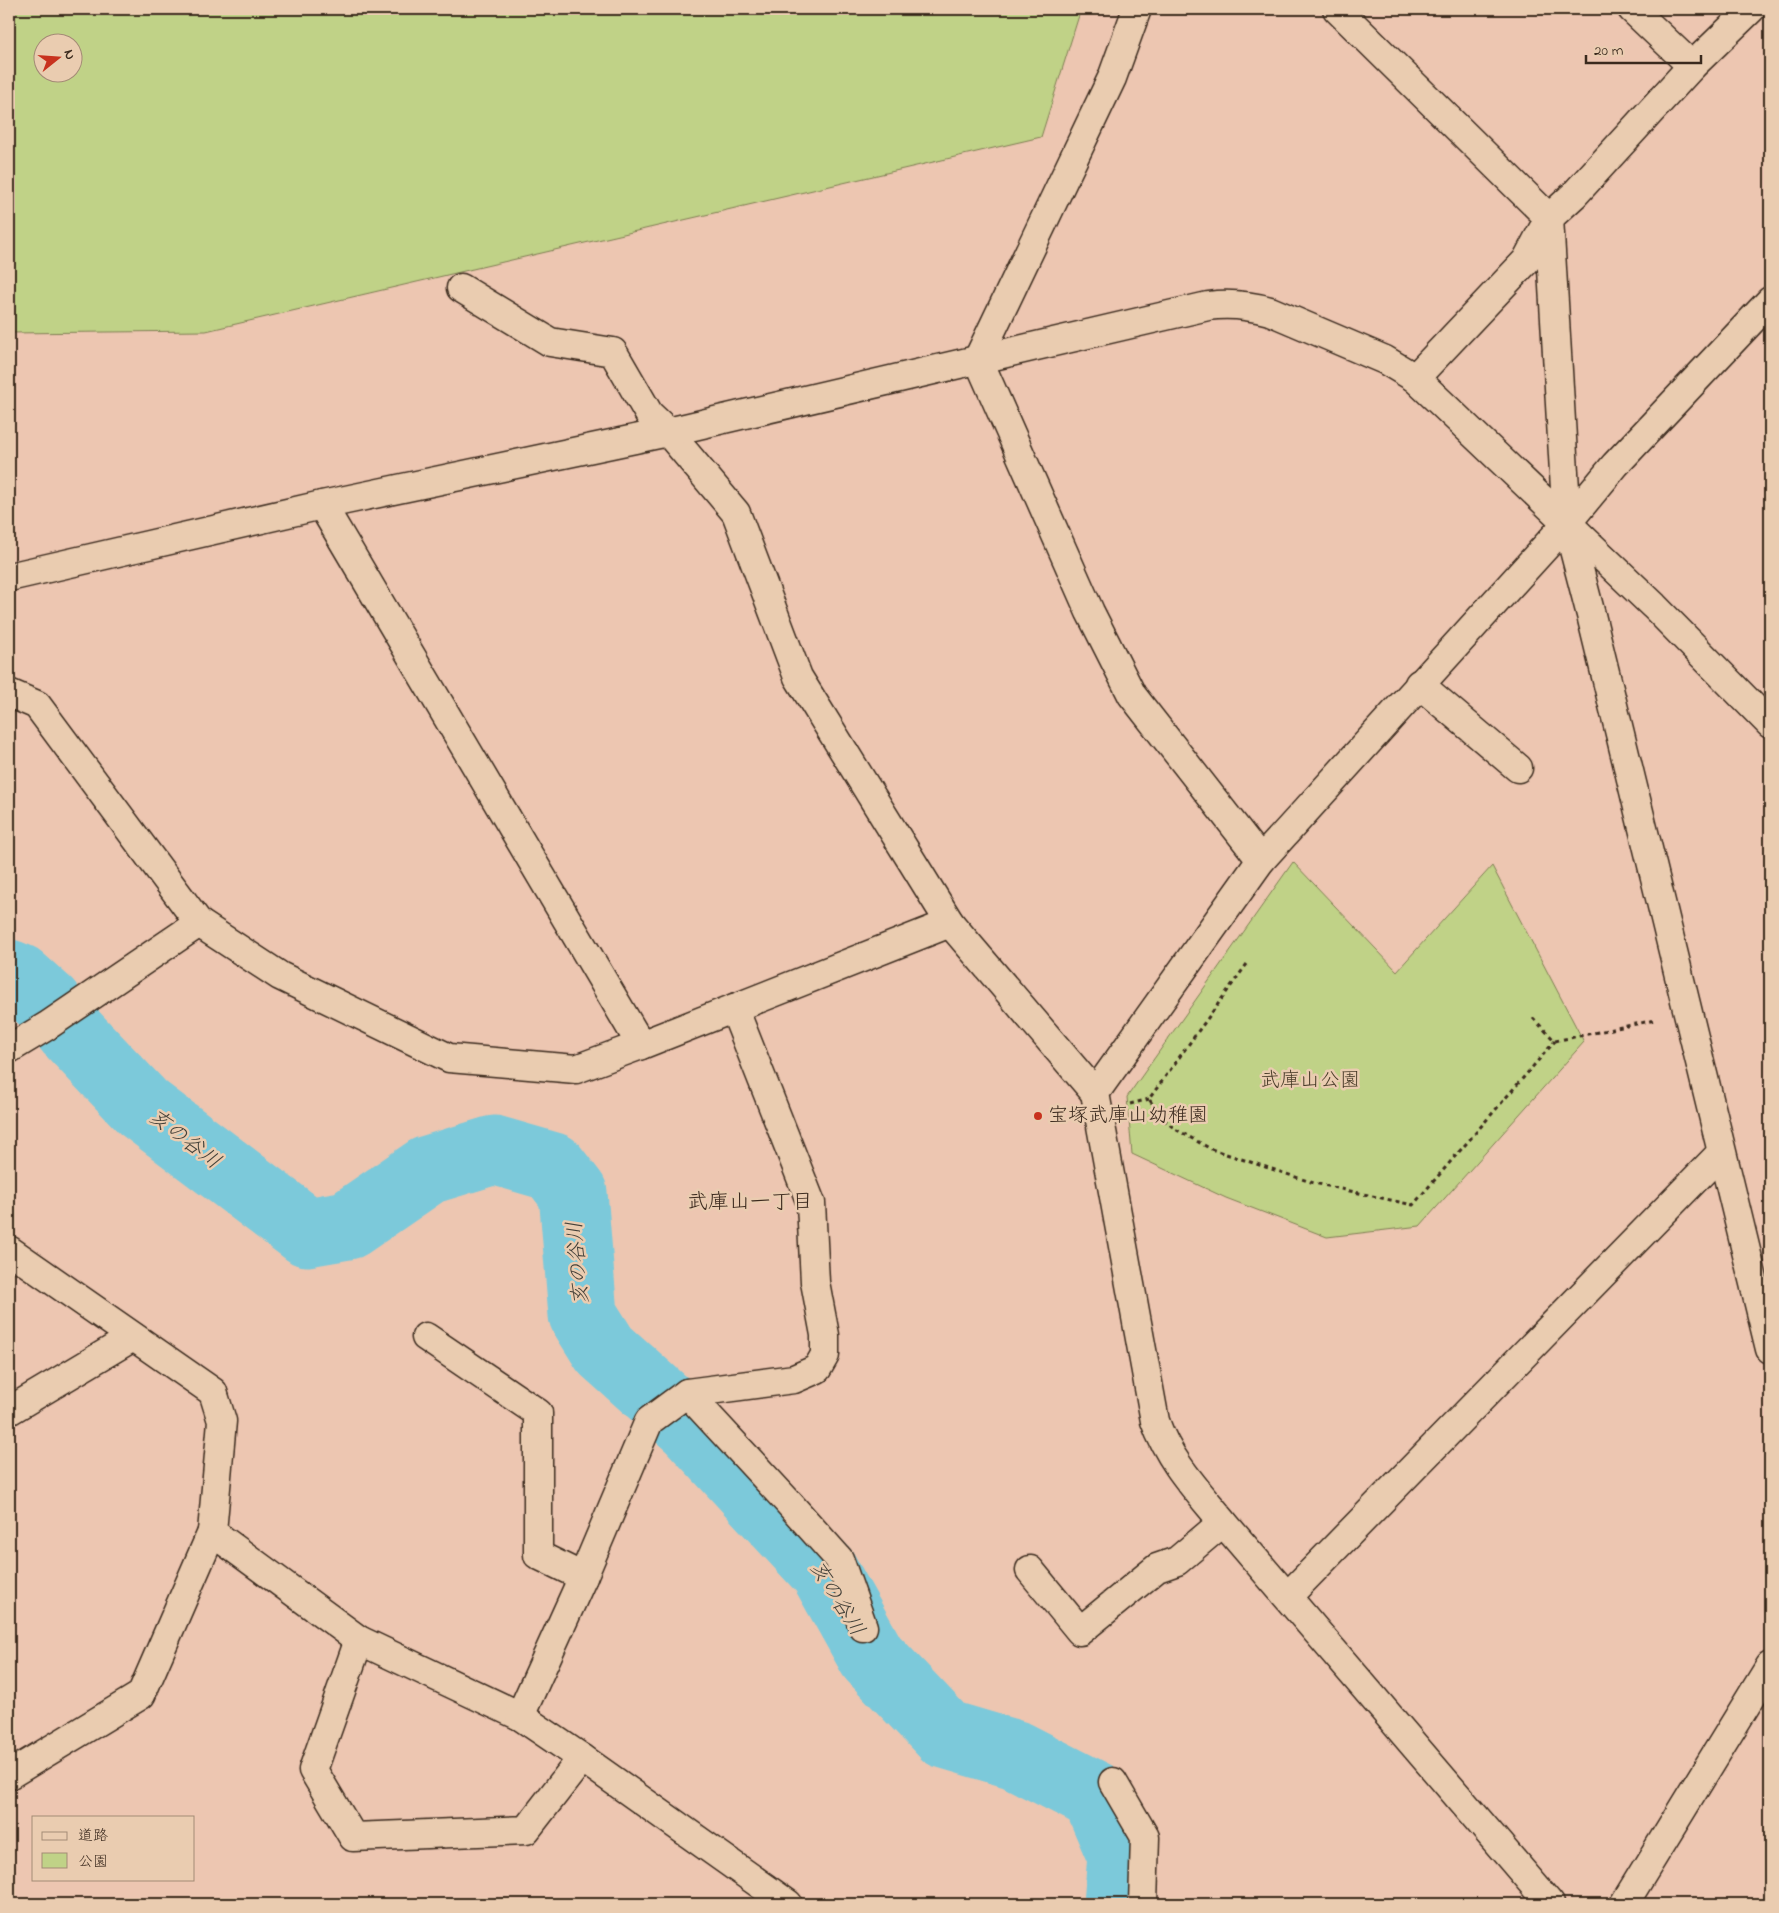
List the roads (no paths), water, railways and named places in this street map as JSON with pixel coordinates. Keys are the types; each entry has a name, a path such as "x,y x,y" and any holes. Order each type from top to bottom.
{"street":[{"path":"1137,9 1112,78 978,359 1090,612 1132,695 1261,860"},
{"path":"1337,9 1549,218 1567,524 1592,615 1770,1349"},
{"path":"1632,9 1692,66"},
{"path":"1415,378 1526,261 1549,218 1574,195 1692,66 1751,9"},
{"path":"461,288 550,342 613,352 649,414 668,432 736,513 798,677 950,922 1096,1093 1155,1421 1162,1441 1176,1464 1224,1522 1550,1904"},
{"path":"1096,1093 1261,860 1567,524 1615,465 1770,300"},
{"path":"9,577 322,504 668,432 1208,306 1230,303 1253,306 1270,312 1385,360 1415,378 1654,606 1770,724"},
{"path":"322,504 642,1045"},
{"path":"1420,684 1518,768"},
{"path":"9,693 37,705 199,923 280,976 449,1058 576,1069 642,1045 950,922"},
{"path":"9,1049 70,1011 199,923"},
{"path":"520,1716 583,1577 649,1421 687,1393 794,1379 817,1370 825,1355 825,1335 814,1282 811,1203 734,1008"},
{"path":"1288,1596 1721,1153"},
{"path":"9,1250 213,1392 222,1421 212,1532 141,1695 9,1774"},
{"path":"9,1411 133,1337"},
{"path":"426,1338 538,1412 538,1555 583,1577"},
{"path":"687,1393 839,1559 863,1627"},
{"path":"1030,1570 1080,1631 1157,1568 1177,1561 1224,1522"},
{"path":"212,1532 359,1640 520,1716 788,1904"},
{"path":"359,1640 313,1770 353,1837 526,1830 582,1758"},
{"path":"1624,1904 1770,1666"},
{"path":"1112,1782 1145,1837 1143,1904"}],"waterway":[{"name":"亥の谷川","path":"9,974 19,978 47,1003 70,1031 143,1108 307,1232 348,1225 428,1170 494,1150 553,1167 573,1193 583,1315 605,1350 691,1427 824,1571 872,1657 945,1734 1016,1755 1096,1796 1122,1856 1118,1904"}],"place":[{"name":"宝塚武庫山幼稚園","path":"1038,1116"}],"district":[{"name":"武庫山一丁目","path":"750,1203"}],"park label":[{"name":"武庫山公園","path":"1310,1081"}]}
